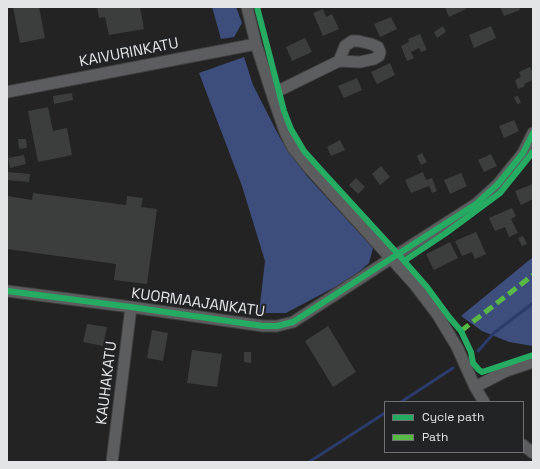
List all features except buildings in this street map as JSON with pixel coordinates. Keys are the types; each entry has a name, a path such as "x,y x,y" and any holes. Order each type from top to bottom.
{"street":[{"path":"248,7 256,44 284,132 293,148 314,174 415,285 437,314 457,348 475,387 483,401"},
{"name":"KAIVURINKATU","path":"7,92 256,44"},
{"path":"272,94 339,61"},
{"name":"KUORMAAJANKATU","path":"7,291 263,326 277,326 293,322 476,204 498,184 523,154 533,133"},
{"name":"KAUHAKATU","path":"112,462 131,307"},
{"path":"475,387 506,371 533,362"},
{"path":"524,446 533,453"}],"shaded area":[{"path":"212,7 236,7 242,23 234,37 221,39"},
{"path":"244,57 253,85 280,138 307,176 373,248 369,263 352,278 286,313 259,313 265,261 242,186 199,73"},
{"path":"533,257 533,346 509,342 482,331 461,316"}],"waterway":[{"path":"478,351 494,333 533,303"},
{"path":"403,401 453,368"},
{"path":"309,462 384,414"}],"marked path":[{"path":"461,331 533,275"}],"cycle path":[{"path":"257,7 284,111 291,129 304,151 427,287 461,331 471,352 473,363 479,370 482,372 533,355"},
{"path":"7,291 263,326 277,326 293,322 476,204 498,184 523,153 533,133"},
{"path":"404,261 446,233 500,193 533,152"}]}
